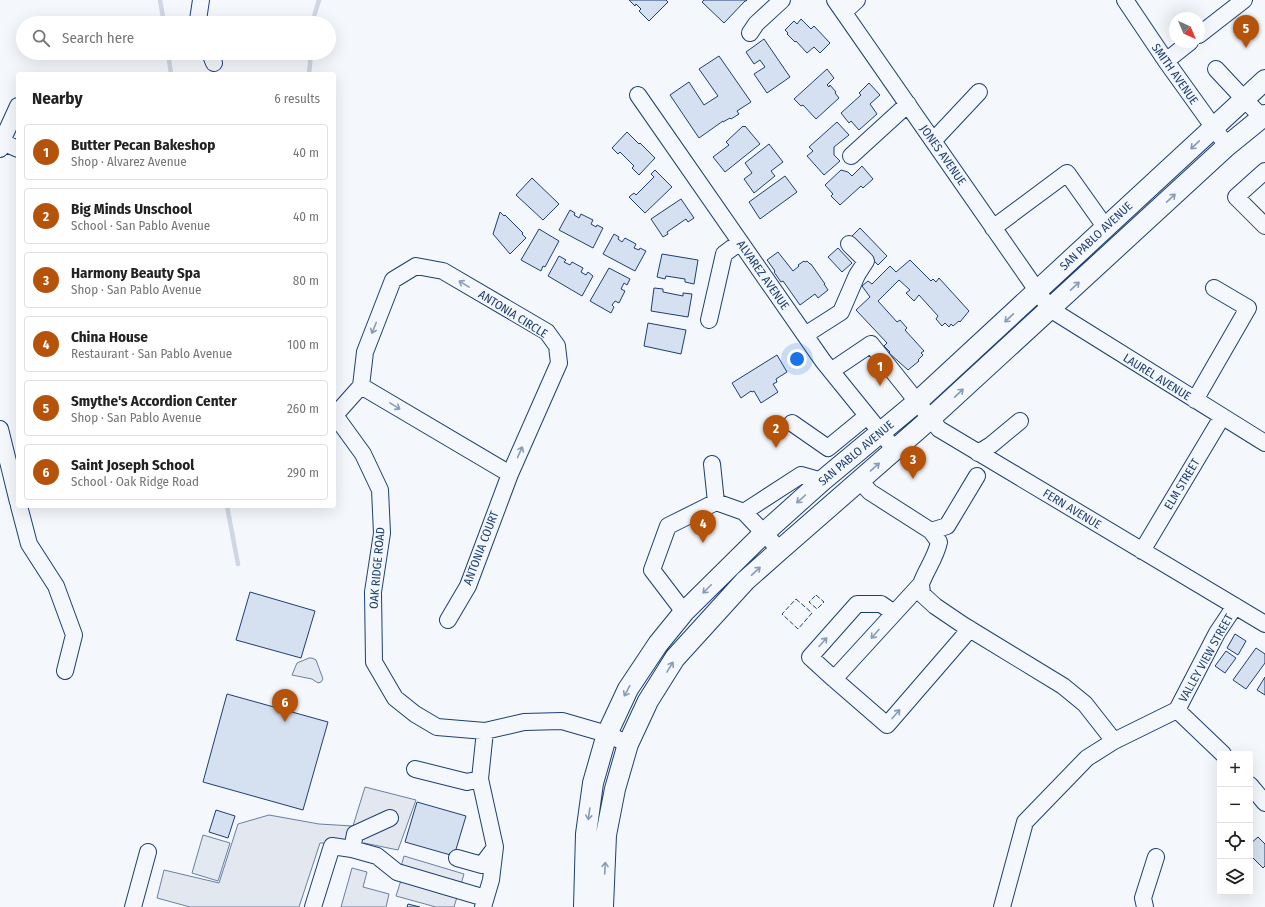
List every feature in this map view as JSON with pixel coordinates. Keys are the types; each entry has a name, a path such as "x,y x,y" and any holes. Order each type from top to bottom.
{"main road":[{"name":"SAN PABLO AVENUE","path":"584,907 586,834 593,783 607,734 628,689 658,644 684,612 764,533 822,481 917,402 1265,80"},
{"name":"SAN PABLO AVENUE","path":"603,907 606,835 615,789 628,744 648,701 676,658 745,582 930,419 1227,146 1264,117"}],"street":[{"path":"199,16 201,0"},
{"path":"750,33 756,24 782,0"},
{"path":"840,6 857,0"},
{"name":"SMITH AVENUE","path":"1125,0 1166,61 1227,146"},
{"path":"1205,30 1244,0"},
{"name":"JONES AVENUE","path":"840,6 1050,309"},
{"path":"1166,61 1182,48"},
{"path":"1216,69 1244,99 1264,117"},
{"path":"933,141 979,92"},
{"name":"ALVAREZ AVENUE","path":"638,95 804,335 895,450"},
{"path":"851,156 908,104"},
{"path":"16,110 1,144 16,148"},
{"path":"1265,170 1236,197 1265,226"},
{"path":"993,228 1067,173 1106,228"},
{"path":"709,320 724,254 740,242"},
{"path":"804,335 841,312 857,275 866,261 849,244"},
{"name":"ANTONIA CIRCLE","path":"361,386 364,352 393,280 416,266 443,271 540,328 546,332 557,346 559,363 510,474"},
{"path":"1195,400 1248,308 1214,288"},
{"name":"LAUREL AVENUE","path":"1050,309 1265,443"},
{"name":"FERN AVENUE","path":"831,371 871,344 939,429 1265,624"},
{"path":"336,413 361,386 510,474"},
{"name":"OAK RIDGE ROAD","path":"336,415 363,454 380,490 382,534 373,592 374,662 395,698 415,714 437,727 485,731 524,722 562,721 607,734 628,744"},
{"path":"792,423 828,448 867,416"},
{"name":"ELM STREET","path":"1142,551 1222,417"},
{"path":"978,453 991,445 1020,421"},
{"path":"0,429 16,494"},
{"path":"712,464 716,502"},
{"name":"ANTONIA COURT","path":"448,620 468,586 510,474"},
{"path":"744,512 801,475 822,481"},
{"path":"931,531 947,526 977,476"},
{"path":"834,679 921,584 925,573 937,552 939,542 931,531 870,492 860,480"},
{"path":"684,612 652,570 668,526 716,502 744,512 780,550"},
{"path":"20,508 29,544 56,586 74,635 65,671"},
{"path":"921,584 922,594 931,602 970,629 1063,686 1085,704 1114,741"},
{"path":"894,613 881,604 857,604 810,657 887,725 970,629"},
{"name":"VALLEY VIEW STREET","path":"1177,710 1217,633 1236,606"},
{"path":"1002,907 1025,822 1087,758 1114,741 1177,710 1220,751"},
{"path":"313,907 332,846 352,849 377,856 397,872 484,903 491,880 495,847 480,779 485,731"},
{"path":"415,769 467,782 480,779"},
{"path":"1252,787 1265,803"},
{"path":"352,849 355,834 390,818"},
{"path":"457,858 482,865 495,847"},
{"path":"133,907 148,852"},
{"path":"1145,907 1143,898 1156,857"}],"shaded area":[{"path":"309,658 316,660 323,679 321,682 318,683 312,679 292,675 297,663"},
{"path":"365,787 416,800 398,850 364,843 320,843 299,907 190,907 157,898 164,870 219,883 238,824 269,815 319,824 353,826"},
{"path":"203,835 230,843 218,881 192,873"},
{"path":"404,856 464,874 454,907 436,907 396,896 403,874 399,873"},
{"path":"352,868 367,872 363,887 389,894 386,907 341,907"}],"building":[{"path":"629,0 666,0 668,2 649,21 639,11 641,9"},
{"path":"704,0 747,0 724,23 702,2"},
{"path":"801,19 811,29 814,26 830,43 820,53 814,47 807,53 787,34 788,33 785,30 794,21 797,24"},
{"path":"764,39 790,77 767,93 754,74 765,67 760,60 754,64 746,52"},
{"path":"719,56 751,102 737,111 739,114 731,119 730,118 723,121 699,138 670,95 689,82 704,105 718,96 699,69"},
{"path":"827,69 834,78 827,85 829,87 830,85 839,98 816,119 803,105 801,106 794,99"},
{"path":"869,83 880,95 870,104 877,114 859,130 851,121 849,123 841,113 861,95 859,93"},
{"path":"837,122 849,135 834,147 834,155 840,161 824,175 807,156 813,151 809,147"},
{"path":"743,126 745,126 760,144 725,172 713,157 729,145 726,142"},
{"path":"627,132 655,158 639,175 632,168 634,166 620,152 618,154 612,148"},
{"path":"769,144 783,162 771,171 775,176 754,193 744,179 752,173 745,163"},
{"path":"862,166 873,179 863,188 861,186 840,205 831,196 833,194 825,185 841,170 848,172 852,176"},
{"path":"655,170 672,187 645,213 629,197 634,193 636,195 654,177 651,174"},
{"path":"785,176 797,192 760,219 749,202"},
{"path":"532,178 559,204 543,220 516,195"},
{"path":"681,199 694,218 688,222 686,219 667,232 668,234 663,237 651,219"},
{"path":"570,210 579,218 581,214 593,220 591,224 596,227 597,225 603,228 593,248 559,230"},
{"path":"500,212 523,233 522,234 526,238 510,254 493,234"},
{"path":"860,228 887,256 878,265 851,237"},
{"path":"539,229 559,241 545,267 543,266 541,271 521,260"},
{"path":"614,234 619,237 618,239 622,242 625,238 636,244 634,248 639,250 640,248 646,251 635,271 603,254"},
{"path":"838,248 852,263 842,272 828,257"},
{"path":"778,252 793,271 804,261 811,264 828,290 818,298 815,294 800,305 783,281 781,282 767,260"},
{"path":"662,254 698,260 694,284 685,282 685,279 666,276 665,279 657,277"},
{"path":"559,256 566,260 564,262 570,265 572,262 583,268 581,272 586,275 588,272 593,276 582,296 548,276"},
{"path":"910,260 931,281 933,279 936,282 939,278 969,311 960,322 959,321 953,326 951,324 949,327 945,323 942,326 936,319 938,316 919,295 914,301 906,293 910,290 899,280 878,301 897,322 900,320 907,328 905,330 924,351 921,353 923,355 918,360 919,361 908,370 889,353 890,352 884,346 887,343 856,310 870,297 862,286 868,281 872,284 890,266 896,272"},
{"path":"609,268 630,279 627,285 624,283 621,289 625,291 619,303 615,301 612,305 614,307 611,313 590,301"},
{"path":"654,288 663,289 663,292 683,296 683,293 692,294 688,317 651,311"},
{"path":"648,323 686,330 681,354 644,346"},
{"path":"777,355 787,372 776,379 777,382 773,384 778,392 761,403 754,391 751,391 741,398 732,383"},
{"path":"250,592 315,611 301,658 236,640"},
{"path":"1235,634 1246,641 1238,655 1227,648"},
{"path":"1256,648 1265,654 1265,663 1246,689 1233,680"},
{"path":"1226,651 1236,658 1225,673 1215,666"},
{"path":"1265,677 1265,695 1257,690"},
{"path":"227,694 328,722 303,810 203,782"},
{"path":"417,802 466,816 454,856 405,842"},
{"path":"216,810 235,816 228,838 209,832"},
{"path":"1258,837 1265,844 1265,866 1263,868 1253,858 1253,841"},
{"path":"408,904 420,907 407,907"}],"waterway":[{"path":"160,0 163,16"},
{"path":"314,16 319,0"},
{"path":"169,60 171,72"},
{"path":"309,72 310,60"},
{"path":"227,508 238,564"}],"fence":[{"path":"816,595 824,602 817,609 809,602 816,595"},
{"path":"796,599 812,613 798,629 782,614 796,599"}],"place":[{"name":"Smythe's Accordion Center","path":"1246,48"},
{"name":"Butter Pecan Bakeshop","path":"880,386"},
{"name":"Big Minds Unschool","path":"776,448"},
{"name":"Harmony Beauty Spa","path":"913,479"},
{"name":"China House","path":"703,543"},
{"name":"Saint Joseph School","path":"285,722"}]}
